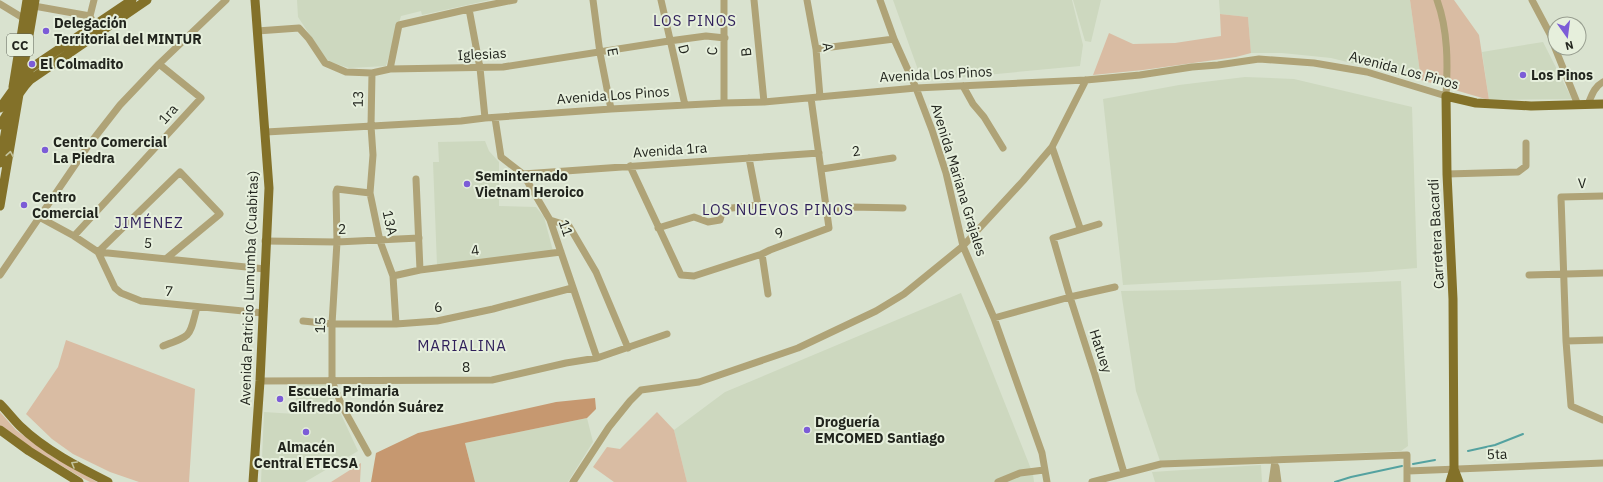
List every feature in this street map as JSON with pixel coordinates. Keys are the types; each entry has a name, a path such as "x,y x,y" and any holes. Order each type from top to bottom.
{"main road":[{"path":"16,93 23,76 42,61 132,0"},
{"path":"0,108 30,80 147,0"},
{"name":"Avenida Patricio Lumumba (Cuabitas)","path":"253,482 264,313 265,241 269,188 255,0"},
{"name":"CC","path":"0,206 16,93 32,2"},
{"name":"CC","path":"23,76 28,42 28,21"},
{"path":"28,42 33,56 42,61"},
{"name":"CC","path":"0,163 1,147 8,114 16,93"},
{"name":"Avenida Los Pinos","path":"1446,96 1476,104 1531,106 1603,104"},
{"name":"Carretera Bacardí","path":"1446,96 1447,174 1453,299 1454,469 1450,482"},
{"path":"0,125 8,114"},
{"path":"0,404 21,427 52,451 108,482"},
{"path":"0,430 29,451 79,482"},
{"name":"Carretera Bacardí","path":"1454,469 1459,482"}],"street":[{"path":"94,0 90,16 94,25"},
{"path":"0,275 88,146 120,105 159,64 226,0"},
{"path":"390,69 399,25 468,8 514,0"},
{"name":"E","path":"593,0 600,53 611,109"},
{"name":"D","path":"661,0 669,41 685,105"},
{"name":"C","path":"724,0 724,103"},
{"name":"B","path":"754,0 764,102"},
{"name":"A","path":"807,0 816,49 820,97"},
{"name":"Avenida Mariana Grajales","path":"880,0 894,39 916,88 932,130 946,173 964,246 994,318 1042,452 1047,482"},
{"name":"Carretera Bacardí","path":"1437,0 1444,24 1448,67 1446,96"},
{"path":"1532,0 1547,28"},
{"path":"32,2 90,16"},
{"path":"0,4 28,21"},
{"path":"468,8 480,68 485,118"},
{"name":"Iglesias","path":"257,32 299,28 309,39 325,63 346,72 372,73 390,69 503,67 706,36 725,38"},
{"path":"816,49 894,39"},
{"path":"1559,56 1578,105"},
{"name":"Avenida Los Pinos","path":"266,132 461,121 611,109 764,102 916,88 1086,80 1140,75 1259,59 1314,63 1366,72 1446,96"},
{"name":"1ra","path":"74,236 200,98 159,64"},
{"name":"13","path":"371,126 372,73"},
{"path":"573,482 609,427 641,390 699,382 798,348 876,311 904,294 964,246 1052,147 1086,80"},
{"path":"1588,104 1592,93 1598,85 1603,82"},
{"path":"963,86 973,104 984,117 1003,148"},
{"name":"9","path":"658,228 681,275 694,276 762,254 830,228 811,98"},
{"name":"11","path":"495,118 501,157 523,174 550,220 597,358"},
{"name":"13A","path":"371,126 373,155 370,193 380,241 393,276 396,324"},
{"path":"1447,174 1518,172 1526,166 1526,143"},
{"path":"1052,147 1080,228 1099,224"},
{"name":"Avenida 1ra","path":"523,174 819,153"},
{"path":"630,166 658,228 694,216 708,222 720,220 723,210 758,205 749,158"},
{"name":"2","path":"822,169 893,158"},
{"path":"98,252 180,172 220,214 167,258"},
{"path":"416,179 420,270"},
{"name":"15","path":"368,453 342,406 332,381 332,324 337,242 336,192 337,189 370,193"},
{"name":"V","path":"1564,275 1561,197 1603,196"},
{"path":"828,212 850,207 903,208"},
{"name":"5","path":"39,217 74,236 98,252 265,269"},
{"path":"550,220 569,226 596,272 628,348"},
{"name":"Hatuey","path":"1080,228 1052,238 1095,374 1124,473"},
{"name":"2","path":"265,241 337,242 419,238"},
{"name":"7","path":"98,252 114,288 121,293 141,301 264,313"},
{"name":"4","path":"393,276 420,270 560,252"},
{"path":"762,254 768,294"},
{"path":"1529,275 1603,273"},
{"path":"1564,275 1566,341 1571,406 1603,420"},
{"path":"994,318 1070,297 1115,287"},
{"name":"6","path":"303,322 332,324 396,324 437,321 493,309 572,288"},
{"path":"163,346 184,339 191,332 197,306"},
{"name":"8","path":"260,381 492,380 597,358 667,334"},
{"path":"1566,341 1603,340"},
{"path":"1092,482 1161,464 1407,455 1408,482"},
{"path":"1272,482 1275,461"},
{"path":"1275,461 1278,482"},
{"name":"5ta","path":"1408,471 1603,463"},
{"path":"998,482 1020,473 1044,470"}],"shaded area":[{"path":"297,0 490,0 422,15 421,11 401,16 386,66 349,68 327,61 298,17"},
{"path":"893,0 1072,0 1083,45 1080,66 922,81"},
{"path":"1073,0 1101,0 1091,42 1085,41"},
{"path":"1219,0 1410,0 1421,80 1331,58 1282,53 1251,53 1248,17 1220,14"},
{"path":"1410,0 1454,0 1479,35 1489,100 1421,80"},
{"path":"1220,14 1248,17 1251,53 1236,57 1143,70 1093,75 1109,33 1133,44 1175,43 1221,36"},
{"name":"Los Pinos","path":"1543,42 1547,50 1547,56 1550,56 1572,99 1489,100 1482,52"},
{"path":"1245,77 1294,79 1412,107 1417,268 1123,285 1103,99 1179,85"},
{"name":"Seminternado Vietnam Heroico","path":"485,141 489,151 499,162 499,206 536,207 544,217 553,251 437,265 433,162 439,162 438,142"},
{"path":"1401,281 1408,446 1401,451 1160,461 1136,391 1121,291 1188,290"},
{"path":"961,293 1033,474 1034,482 687,482 674,430 725,392"},
{"path":"66,340 195,389 189,482 139,482 110,472 73,454 52,439 26,414 58,367"},
{"name":"Almacén Central ETECSA","path":"297,383 327,384 358,451 305,482 261,482 264,412 295,414"},
{"path":"595,398 596,409 587,418 465,443 475,482 371,482 376,453 418,433 556,402"},
{"path":"0,412 16,430 50,455 97,482 90,482 82,478 30,447 0,426"},
{"path":"657,412 674,430 687,482 614,482 593,467 607,447 620,449"},
{"path":"587,418 593,442 568,482 475,482 465,443"},
{"path":"361,463 360,482 331,482"},
{"path":"1261,465 1262,482 1155,482 1152,472"}],"waterway":[{"path":"1468,451 1495,445 1523,434"},
{"path":"1413,464 1435,460"},
{"path":"1335,482 1402,466"}],"place":[{"name":"Delegación Territorial del MINTUR","path":"46,31"},
{"name":"El Colmadito","path":"32,64"},
{"name":"Los Pinos","path":"1523,75"},
{"name":"Centro Comercial La Piedra","path":"45,150"},
{"name":"Seminternado Vietnam Heroico","path":"467,184"},
{"name":"Centro Comercial","path":"24,205"},
{"name":"Escuela Primaria Gilfredo Rondón Suárez","path":"280,399"},
{"name":"Droguería EMCOMED Santiago","path":"807,430"},
{"name":"Almacén Central ETECSA","path":"306,432"}],"district":[{"name":"LOS PINOS","path":"695,21"},
{"name":"LOS NUEVOS PINOS","path":"778,210"},
{"name":"JIMÉNEZ","path":"149,223"},
{"name":"MARIALINA","path":"462,346"}]}
